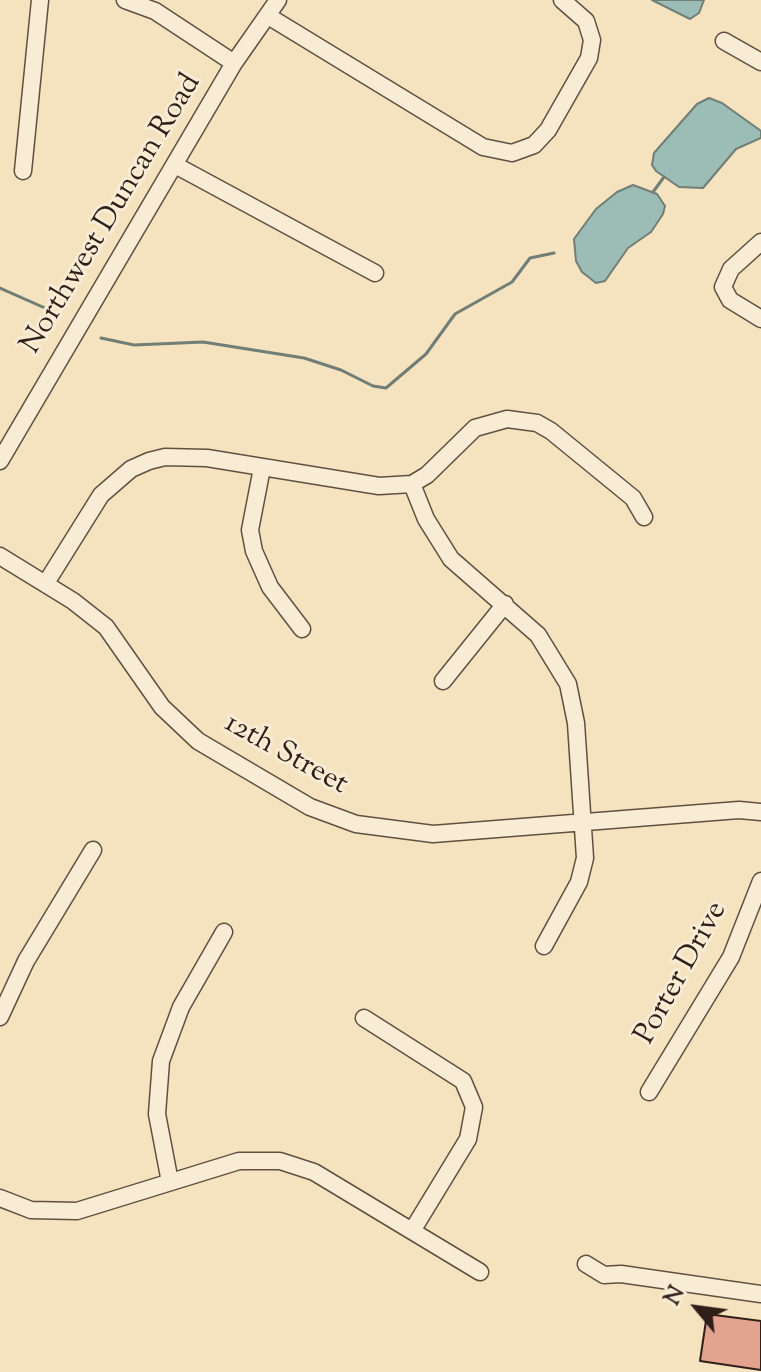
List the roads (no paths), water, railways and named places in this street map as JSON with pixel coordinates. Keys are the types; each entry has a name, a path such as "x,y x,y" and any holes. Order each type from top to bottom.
{"street":[{"path":"23,171 40,0"},
{"path":"125,0 158,5 234,63"},
{"name":"Northwest Duncan Road","path":"0,461 234,63 278,0"},
{"path":"268,16 483,147 512,153 534,145 548,130 589,58 592,40 586,21 562,0"},
{"path":"724,41 761,62"},
{"path":"175,165 375,273"},
{"path":"761,242 731,269 718,291 761,319"},
{"path":"46,583 90,509 131,469 165,457 184,456 379,486 412,484 427,475 475,428 507,419 522,419 551,431 633,498 644,517"},
{"path":"262,468 250,530 254,551 270,587 302,629"},
{"path":"412,484 426,519 451,559 505,604 548,647 568,684 585,823 585,858 579,882 544,946"},
{"name":"12th Street","path":"0,556 46,583 106,627 162,707 198,741 310,807 356,824 412,833 739,810 761,812"},
{"path":"443,681 505,604"},
{"path":"0,1017 26,961 93,850"},
{"name":"Porter Drive","path":"649,1092 731,957 761,881"},
{"path":"170,1182 157,1114 161,1061 181,1007 224,932"},
{"path":"364,1018 463,1081 474,1107 468,1139 412,1231"},
{"path":"0,1198 31,1210 77,1211 239,1161 280,1161 314,1172 480,1272"},
{"path":"586,1264 604,1275 621,1274 761,1294"}],"water":[{"path":"652,0 704,0 699,13 690,19"},
{"path":"709,98 722,103 761,131 761,138 736,149 703,188 679,187 656,171 652,165 654,153 697,104"},
{"path":"633,185 657,194 665,206 663,214 651,232 628,248 605,281 596,283 582,272 576,261 574,239 596,209 617,192"}],"waterway":[{"path":"653,192 664,177"},
{"path":"101,338 134,345 203,342 304,358 341,370 373,386 386,388 426,354 455,314 512,282 530,258 554,253"},
{"path":"0,288 54,312"}]}
